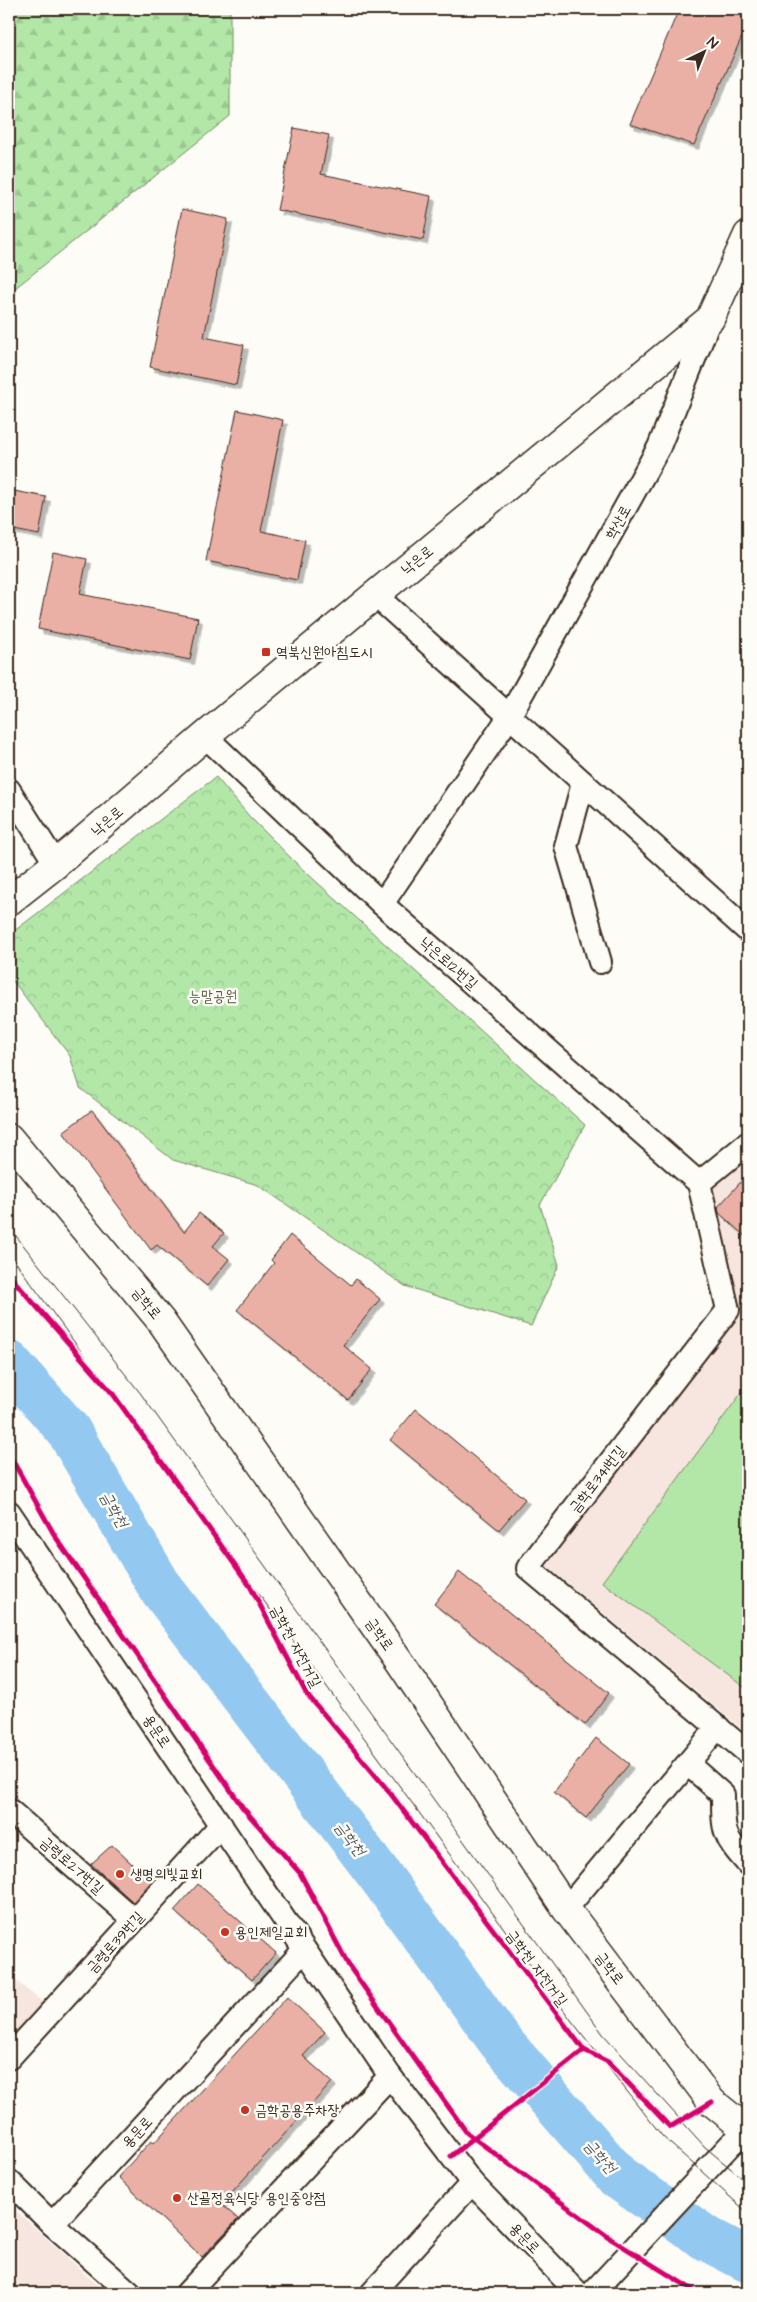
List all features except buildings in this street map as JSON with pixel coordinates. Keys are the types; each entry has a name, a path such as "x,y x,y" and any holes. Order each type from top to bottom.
{"main road":[{"name":"낙은로","path":"9,901 56,864 205,736 710,319 748,235"},
{"name":"금학로","path":"9,1138 162,1321 400,1662 566,1909 712,2102 743,2136"}],"street":[{"name":"학산로","path":"382,904 509,717 660,447 710,319"},
{"path":"375,595 748,931"},
{"name":"낙은로12번길","path":"205,736 382,904 699,1183"},
{"path":"583,783 566,846 600,962"},
{"path":"9,790 56,864"},
{"path":"699,1183 748,1143"},
{"name":"금학로341번길","path":"699,1183 728,1310 528,1568 718,1727"},
{"name":"용문로","path":"9,1512 390,2076 472,2183 578,2293"},
{"path":"566,1909 718,1727 748,1753"},
{"path":"688,1764 723,1795 724,1828 730,1844 748,1864"},
{"name":"금령로27번길","path":"9,1810 134,1920"},
{"name":"금령로39번길","path":"10,2056 221,1825"},
{"name":"용문로","path":"52,2224 304,1950"},
{"path":"187,2293 390,2076"},
{"path":"592,2293 743,2136"},
{"path":"9,2181 52,2224 130,2293"},
{"path":"372,2293 472,2183"}],"shaded area":[{"path":"748,1156 748,1734 547,1566 738,1314 710,1187"},
{"path":"9,1975 46,2005 9,2046"},
{"path":"9,2204 106,2293 9,2293"}],"green space":[{"path":"9,9 230,9 230,116 9,293"},
{"name":"능말공원","path":"216,777 249,816 298,865 585,1125 540,1205 559,1265 531,1326 405,1286 258,1185 173,1160 80,1088 70,1056 13,981 9,984 9,935"},
{"path":"748,1384 748,1690 602,1582"}],"waterway":[{"name":"금학천","path":"9,1363 68,1430 160,1587 378,1873 500,2041 618,2177 704,2237 748,2260"}],"tram line":[{"path":"9,1227 141,1394 603,2034 705,2147 748,2183"},
{"path":"9,1253 571,2020 663,2137 748,2213"}],"cycle path":[{"name":"금학천 자전거길","path":"9,1275 113,1394 250,1586 306,1693 387,1789 584,2050 608,2062 670,2127 712,2102"},
{"path":"9,1454 55,1536 243,1808 300,1873 349,1966 467,2133 611,2239 698,2293"},
{"path":"451,2156 584,2050"}],"place":[{"name":"역북신원아침도시","path":"266,652"},
{"name":"생명의빛교회","path":"120,1874"},
{"name":"용인제일교회","path":"225,1932"},
{"name":"금학공용주차장","path":"245,2110"},
{"name":"산골정육식당 용인중앙점","path":"177,2198"}]}
